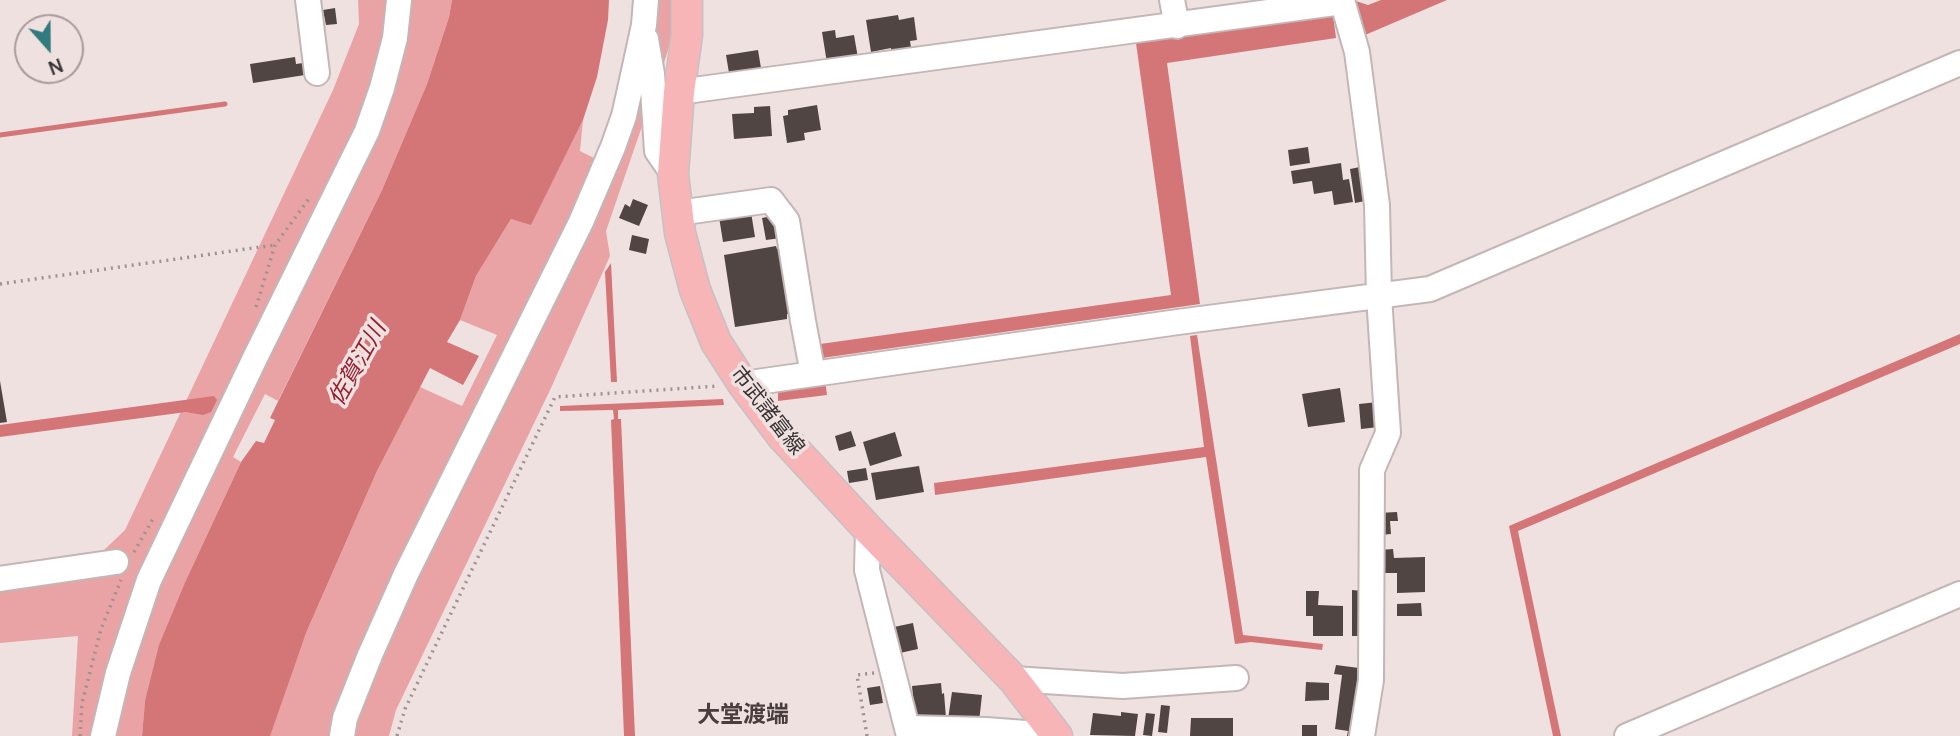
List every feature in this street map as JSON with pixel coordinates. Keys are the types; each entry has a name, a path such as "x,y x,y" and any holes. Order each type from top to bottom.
{"main road":[{"name":"市武諸富線","path":"687,0 687,36 679,92 673,174 680,233 695,290 716,342 782,436 1013,679 1055,733"}],"street":[{"path":"308,0 317,73"},
{"path":"103,736 118,673 149,580 367,131 395,38 398,0"},
{"path":"1172,0 1177,26"},
{"path":"679,92 1177,26 1342,1 1359,65 1377,205 1379,296 1388,433 1372,470 1371,680 1362,736"},
{"path":"645,12 657,151 673,174"},
{"path":"342,736 345,718 370,654 406,574 581,222 613,147 624,116 645,12"},
{"path":"743,384 1430,289 1960,63"},
{"path":"678,213 771,200 787,220 803,321 822,373"},
{"path":"868,529 867,570 909,732 986,730 1055,733"},
{"path":"0,579 119,570"},
{"path":"1627,736 1960,594"},
{"path":"1013,679 1123,686 1236,678"}],"path":[{"path":"0,284 275,246"},
{"path":"397,736 405,709 555,397 743,384"},
{"path":"80,736 82,703 119,570"},
{"path":"867,736 858,675 893,671"}],"shaded area":[{"path":"358,0 452,0 427,84 382,190 278,401 265,394 233,457 241,462 187,578 145,701 142,736 72,736 78,636 0,643 0,589 115,571 103,551 125,530 333,90 359,24"},
{"path":"655,0 672,0 672,39 606,231 610,256 551,388 396,710 389,736 267,736 306,633 377,471 420,387 462,406 497,335 460,320 476,276 511,219 531,224 583,120 580,151 612,167 656,39"}],"water":[{"name":"佐賀江川","path":"452,0 609,0 597,77 583,120 531,225 511,219 476,276 460,320 447,342 479,356 463,385 430,368 377,471 306,633 270,736 142,736 145,701 159,645 187,578 241,462 256,441 264,443 275,420 270,418 382,190 427,84"},
{"path":"1353,0 1368,5 1381,0 1447,0 1365,35"},
{"path":"1333,15 1336,38 1167,63 1200,304 822,358 827,395 778,401 778,392 819,386 813,345 1171,295 1136,43"},
{"path":"611,263 617,382 611,382 605,272"},
{"path":"1960,334 1960,344 1518,531 1561,736 1553,736 1509,526"},
{"path":"1197,335 1243,635 1323,644 1322,650 1251,642 1235,644 1206,457 935,495 934,483 1204,447 1190,336"},
{"path":"214,396 217,400 211,412 203,415 186,412 0,437 0,425"},
{"path":"723,399 724,405 618,410 618,419 621,419 635,736 624,736 611,420 614,419 613,410 560,411 560,406"}],"building":[{"path":"335,8 337,24 326,25 323,10"},
{"path":"898,15 899,20 914,17 917,40 910,41 912,54 892,57 891,48 871,52 866,20"},
{"path":"835,30 836,38 854,35 858,58 827,63 822,32"},
{"path":"758,50 762,74 730,79 726,55"},
{"path":"295,57 296,64 303,63 305,75 253,83 250,64"},
{"path":"817,105 821,130 804,133 805,140 787,143 783,116 788,115 788,110"},
{"path":"770,106 772,136 734,139 732,114 754,113 754,107"},
{"path":"1308,147 1310,163 1290,166 1288,150"},
{"path":"1341,163 1343,180 1349,179 1353,202 1334,205 1332,191 1314,194 1312,181 1293,184 1291,171"},
{"path":"1365,166 1370,200 1355,203 1350,169"},
{"path":"633,199 648,205 639,226 619,218 625,204 630,207"},
{"path":"751,212 755,237 723,242 719,217"},
{"path":"777,215 781,238 766,240 762,218"},
{"path":"632,235 649,239 646,254 629,250"},
{"path":"776,246 777,249 780,248 790,314 787,314 787,319 735,327 724,255"},
{"path":"0,381 7,422 0,423"},
{"path":"1340,388 1345,422 1308,427 1302,394"},
{"path":"1378,402 1379,427 1361,429 1359,404"},
{"path":"851,431 856,446 839,451 835,436"},
{"path":"895,432 902,456 870,466 863,442"},
{"path":"919,466 924,492 876,500 871,473"},
{"path":"866,468 868,480 849,483 847,471"},
{"path":"1397,512 1398,521 1390,521 1391,534 1380,535 1378,513"},
{"path":"1393,549 1394,558 1425,557 1425,592 1397,593 1397,573 1379,573 1379,550"},
{"path":"1352,590 1363,591 1363,636 1352,636"},
{"path":"1306,591 1319,591 1318,605 1343,606 1343,636 1313,636 1313,616 1306,616"},
{"path":"1421,603 1422,616 1397,616 1397,604"},
{"path":"913,623 918,649 900,653 894,627"},
{"path":"1336,665 1359,668 1358,678 1363,678 1356,736 1347,736 1348,731 1335,729 1342,675 1334,674"},
{"path":"1306,682 1329,683 1329,700 1305,701"},
{"path":"941,683 946,718 924,720 924,716 915,717 912,686"},
{"path":"880,686 883,703 870,705 867,688"},
{"path":"952,692 982,695 979,722 948,719"},
{"path":"1161,705 1170,706 1167,733 1158,732"},
{"path":"1121,712 1138,714 1135,736 1090,735 1093,713 1121,716"},
{"path":"1146,713 1155,714 1152,736 1143,735"},
{"path":"1191,718 1233,718 1233,736 1190,736"},
{"path":"1302,725 1317,725 1317,736 1302,736"}],"waterway":[{"path":"0,135 225,104"}],"district":[{"name":"大堂渡端","path":"743,716"}]}
